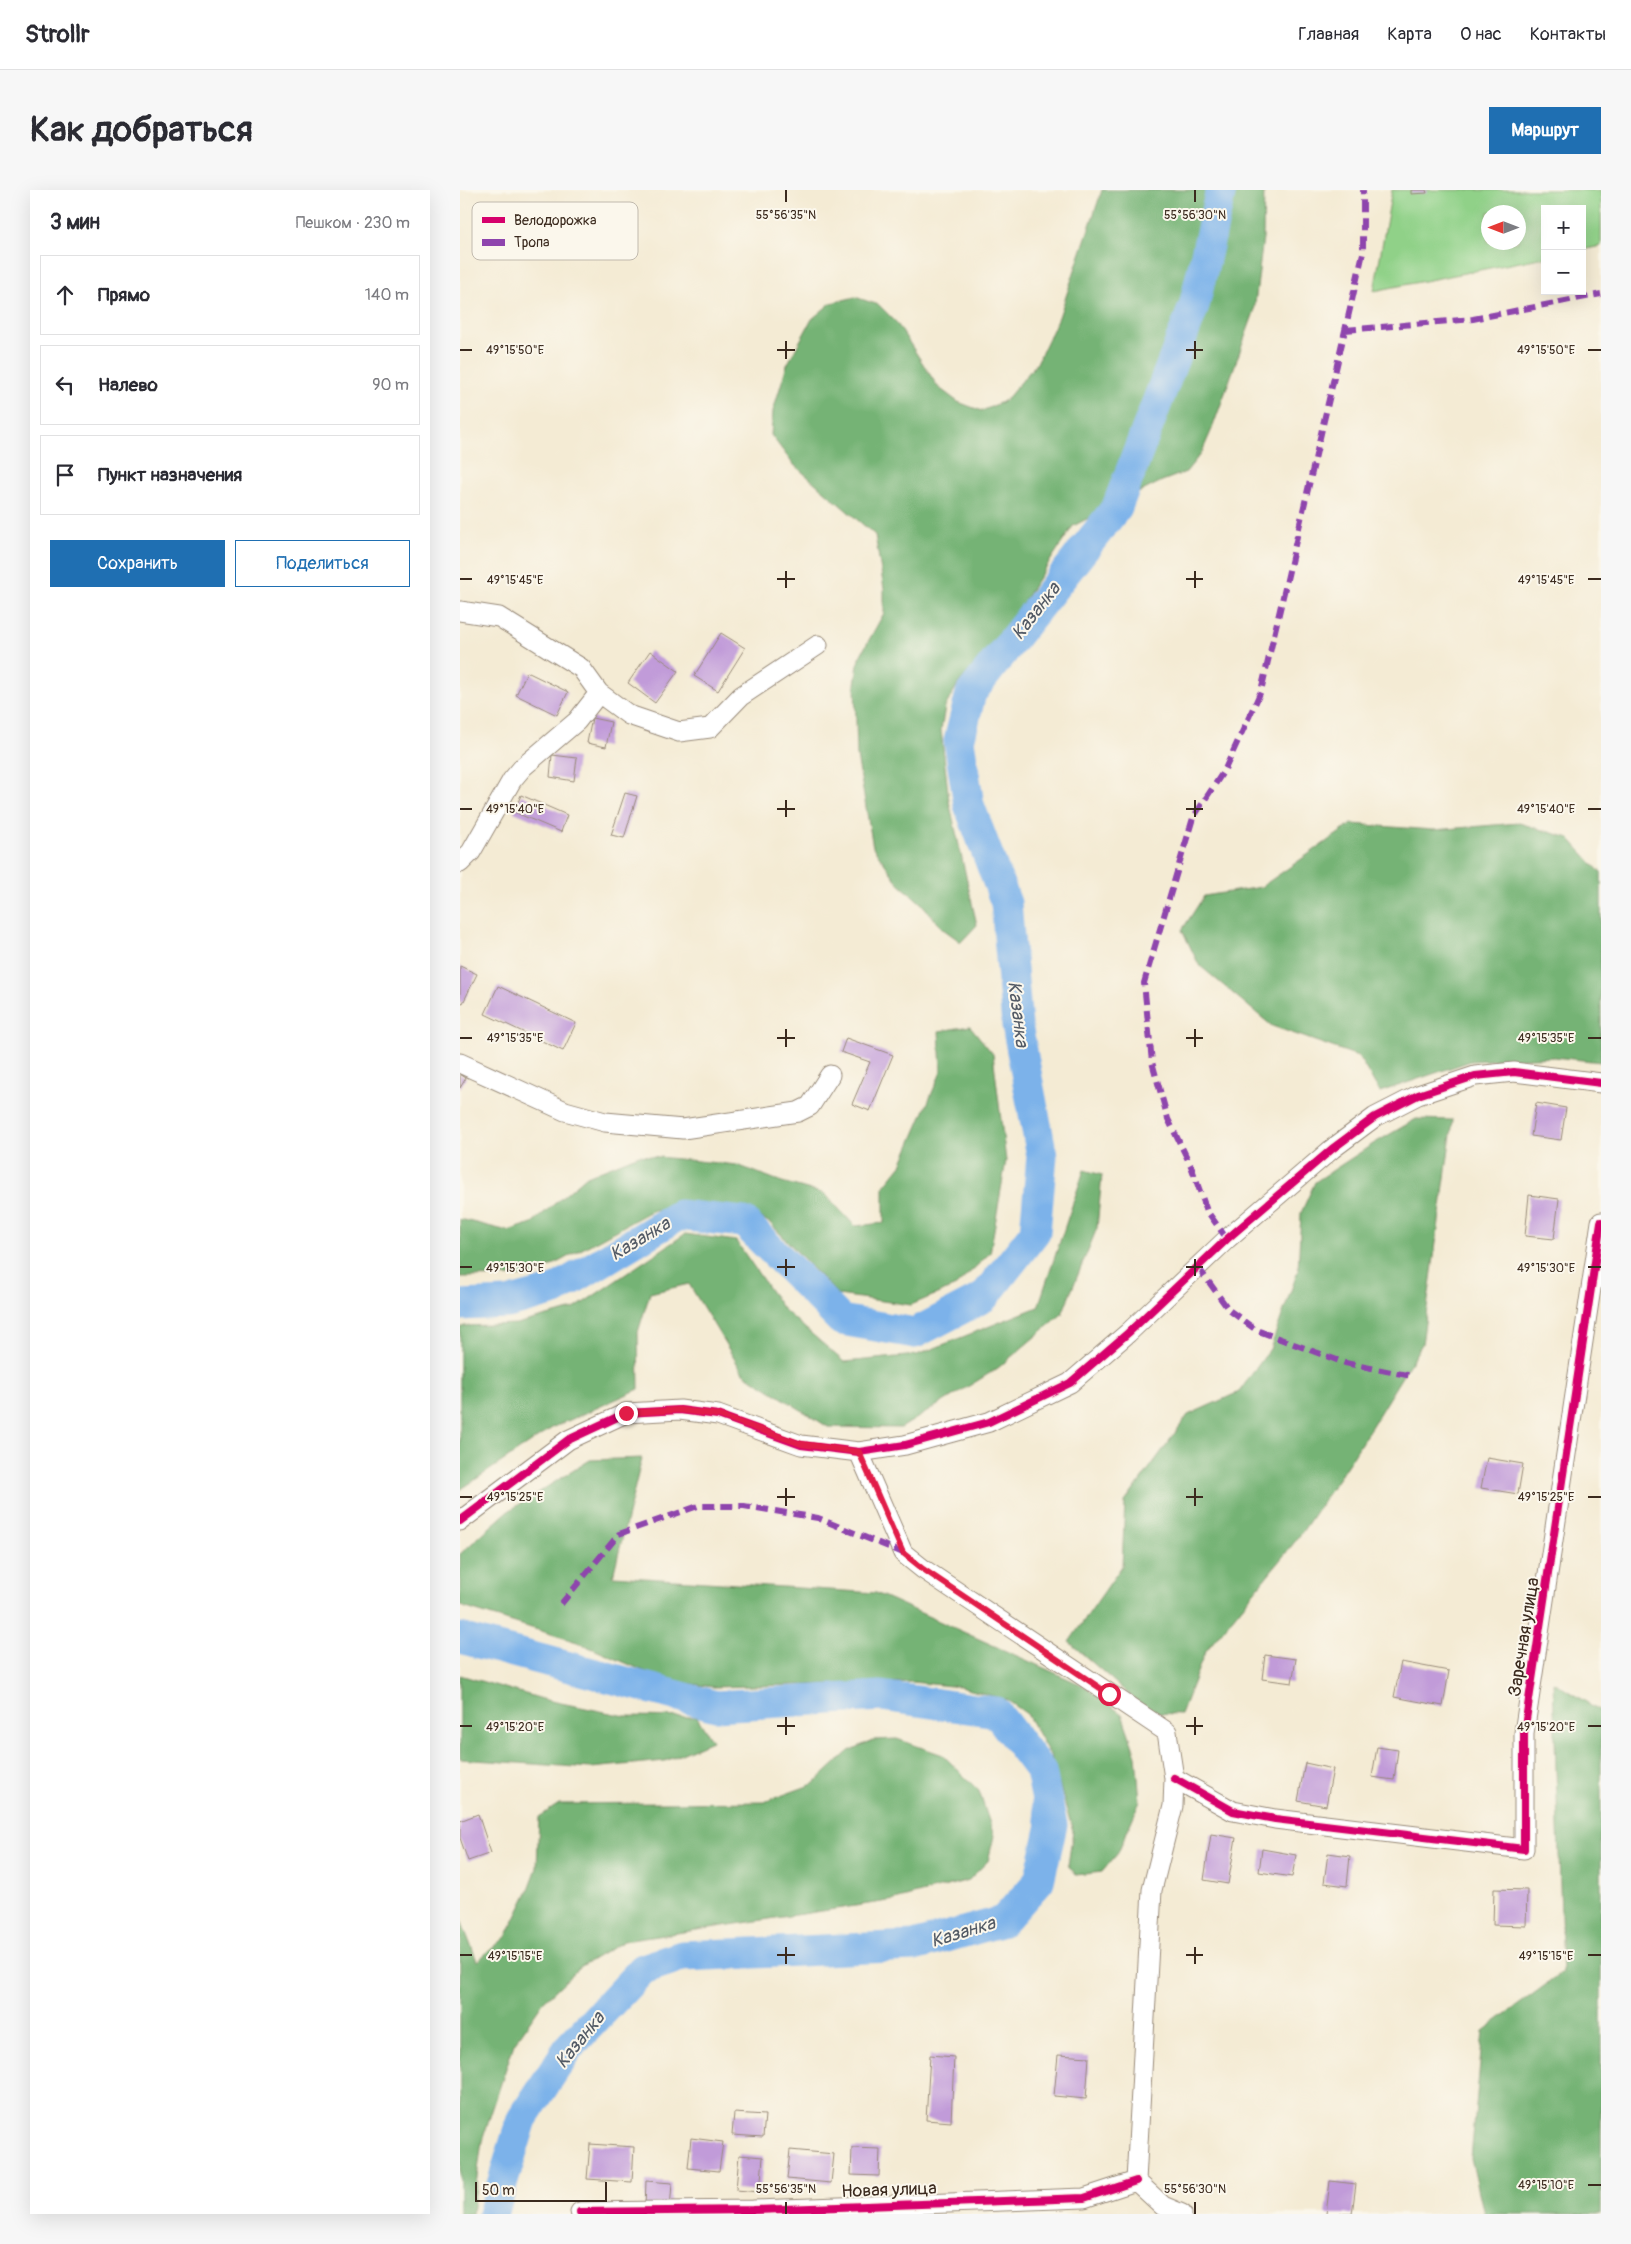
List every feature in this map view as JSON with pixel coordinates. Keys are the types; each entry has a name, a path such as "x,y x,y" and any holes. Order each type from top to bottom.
{"street":[{"path":"460,611 499,617 581,668 599,693 629,716 679,732 710,728 741,696 818,645"},
{"path":"460,863 471,852 512,780 523,767 577,721 599,693"},
{"path":"460,1063 565,1111 589,1119 683,1129 798,1112 810,1106 830,1075"},
{"path":"460,1521 568,1440 626,1413 680,1410 718,1415 801,1444 859,1452 905,1445 989,1422 1070,1383 1128,1333 1227,1239 1332,1149 1376,1117 1418,1095 1475,1076 1514,1072 1601,1083"},
{"name":"Заречная улица","path":"1174,1778 1233,1811 1275,1819 1524,1849 1524,1732 1601,1222"},
{"path":"859,1452 903,1553 923,1569 1166,1732 1174,1778 1173,1806 1152,1890 1136,2181 1163,2206 1182,2214"},
{"name":"Новая улица","path":"580,2212 753,2210 1084,2198 1136,2181"}],"green space":[{"path":"1102,190 1264,190 1263,238 1254,312 1202,452 1186,472 1162,481 1073,526 1006,628 958,684 945,707 941,730 949,801 977,925 961,942 943,929 921,903 899,884 873,847 857,756 855,684 859,658 884,613 884,589 875,535 793,464 771,435 773,411 787,365 812,319 831,303 855,297 879,305 896,322 938,387 958,402 982,411 1006,400 1037,363 1059,317"},
{"path":"1392,190 1601,190 1601,246 1586,249 1586,205 1541,205 1541,258 1374,291"},
{"path":"1519,823 1569,838 1601,873 1601,1062 1554,1057 1471,1061 1380,1092 1358,1056 1272,1026 1199,965 1182,930 1204,896 1261,887 1352,824 1433,830"},
{"path":"970,1026 993,1054 1006,1161 990,1253 956,1286 911,1305 838,1295 770,1223 748,1210 725,1206 653,1210 533,1276 460,1277 460,1219 508,1231 532,1223 587,1176 639,1155 737,1165 782,1182 825,1194 855,1226 884,1223 884,1186 901,1165 941,1072 939,1031"},
{"path":"1416,1119 1453,1120 1422,1344 1352,1458 1298,1538 1205,1652 1181,1714 1150,1713 1069,1642 1122,1566 1125,1502 1188,1415 1239,1392 1270,1349 1298,1271 1301,1213 1315,1182 1373,1144"},
{"path":"1084,1170 1102,1175 1097,1228 1062,1314 998,1368 901,1428 828,1427 743,1373 689,1284 650,1293 638,1332 639,1389 552,1428 460,1490 460,1328 464,1326 516,1324 574,1309 685,1234 736,1241 783,1309 844,1362 917,1355 1038,1307"},
{"path":"642,1458 613,1576 876,1593 1082,1685 1122,1714 1136,1755 1140,1801 1118,1853 1102,1872 1076,1875 1068,1865 1073,1831 1051,1757 1027,1714 1007,1700 960,1687 912,1682 713,1687 665,1680 577,1642 460,1606 460,1554 507,1512 590,1460"},
{"path":"460,1675 546,1700 625,1716 697,1717 712,1741 665,1761 591,1768 460,1759"},
{"path":"1553,1682 1601,1711 1601,2214 1484,2214 1471,2158 1483,2031 1563,1972"},
{"path":"897,1739 943,1755 979,1791 994,1836 988,1861 969,1880 895,1900 624,1941 580,1967 543,2002 514,2044 482,2141 472,2214 460,2214 460,1918 477,1961 506,1937 528,1892 537,1868 539,1817 559,1804 764,1802 813,1784 849,1751 873,1740"}],"building":[{"path":"1411,190 1426,190 1427,193 1411,194"},
{"path":"721,633 745,648 718,691 694,676"},
{"path":"650,651 678,671 655,703 628,683"},
{"path":"527,672 568,692 557,715 516,695"},
{"path":"592,718 611,722 606,747 587,743"},
{"path":"552,755 577,758 574,781 550,777"},
{"path":"625,793 637,796 624,838 611,835"},
{"path":"521,795 567,815 561,832 514,812"},
{"path":"460,966 477,974 463,1003 460,1002"},
{"path":"498,986 576,1023 563,1051 485,1014"},
{"path":"846,1038 893,1055 870,1111 852,1104 870,1062 841,1052"},
{"path":"460,1074 466,1078 460,1088"},
{"path":"1536,1103 1566,1108 1561,1140 1531,1136"},
{"path":"1529,1195 1559,1199 1554,1239 1525,1236"},
{"path":"1487,1458 1523,1464 1518,1494 1481,1488"},
{"path":"1265,1655 1296,1659 1292,1683 1262,1679"},
{"path":"1401,1662 1449,1671 1443,1706 1394,1697"},
{"path":"1377,1747 1398,1750 1394,1780 1372,1777"},
{"path":"1305,1763 1333,1769 1326,1806 1298,1801"},
{"path":"478,1814 491,1853 468,1861 460,1838 460,1821"},
{"path":"1211,1834 1236,1838 1228,1884 1204,1880"},
{"path":"1262,1849 1296,1855 1292,1877 1259,1872"},
{"path":"1328,1853 1350,1856 1347,1886 1324,1883"},
{"path":"1494,1889 1527,1890 1526,1926 1493,1925"},
{"path":"930,2055 954,2057 951,2122 926,2120"},
{"path":"1058,2055 1089,2057 1086,2099 1054,2096"},
{"path":"734,2113 765,2115 763,2137 732,2135"},
{"path":"691,2138 723,2142 719,2171 688,2168"},
{"path":"590,2144 634,2147 632,2182 587,2179"},
{"path":"852,2148 880,2149 879,2176 851,2175"},
{"path":"790,2150 834,2154 831,2183 787,2179"},
{"path":"739,2155 763,2157 760,2192 736,2190"},
{"path":"646,2181 672,2183 670,2209 645,2208"},
{"path":"1330,2181 1356,2184 1352,2214 1326,2214"}],"waterway":[{"name":"Казанка","path":"460,1305 508,1303 555,1290 679,1215 744,1222 841,1320 915,1333 984,1297 1035,1232 1042,1156 1017,1025 1006,903 969,805 959,741 971,693 1117,507 1194,306 1221,190"},
{"name":"Казанка","path":"460,1638 716,1706 881,1696 996,1712 1041,1771 1052,1825 1039,1881 1003,1921 914,1946 682,1956 643,1969 570,2046 522,2119 493,2214"}],"marked path":[{"path":"1227,1239 1207,1211 1191,1166 1168,1119 1152,1062 1144,983 1193,818 1225,769 1261,691 1363,253 1363,190"},
{"path":"1345,330 1473,319 1601,294"},
{"path":"1198,1267 1229,1310 1256,1330 1345,1363 1412,1376"},
{"path":"561,1604 619,1534 698,1506 744,1506 818,1518 903,1553"}],"cycle path":[{"path":"460,1521 568,1440 626,1413 680,1410 718,1415 801,1445 859,1452 905,1445 989,1422 1070,1383 1128,1333 1227,1239 1332,1149 1375,1117 1418,1095 1475,1076 1514,1072 1601,1083"},
{"path":"1174,1778 1233,1811 1275,1819 1524,1849 1524,1733 1601,1222"},
{"path":"580,2212 753,2210 1084,2198 1136,2181"}],"route":[{"path":"626,1413 680,1410 718,1415 801,1444 859,1452 903,1553 923,1569 1109,1694"}]}
